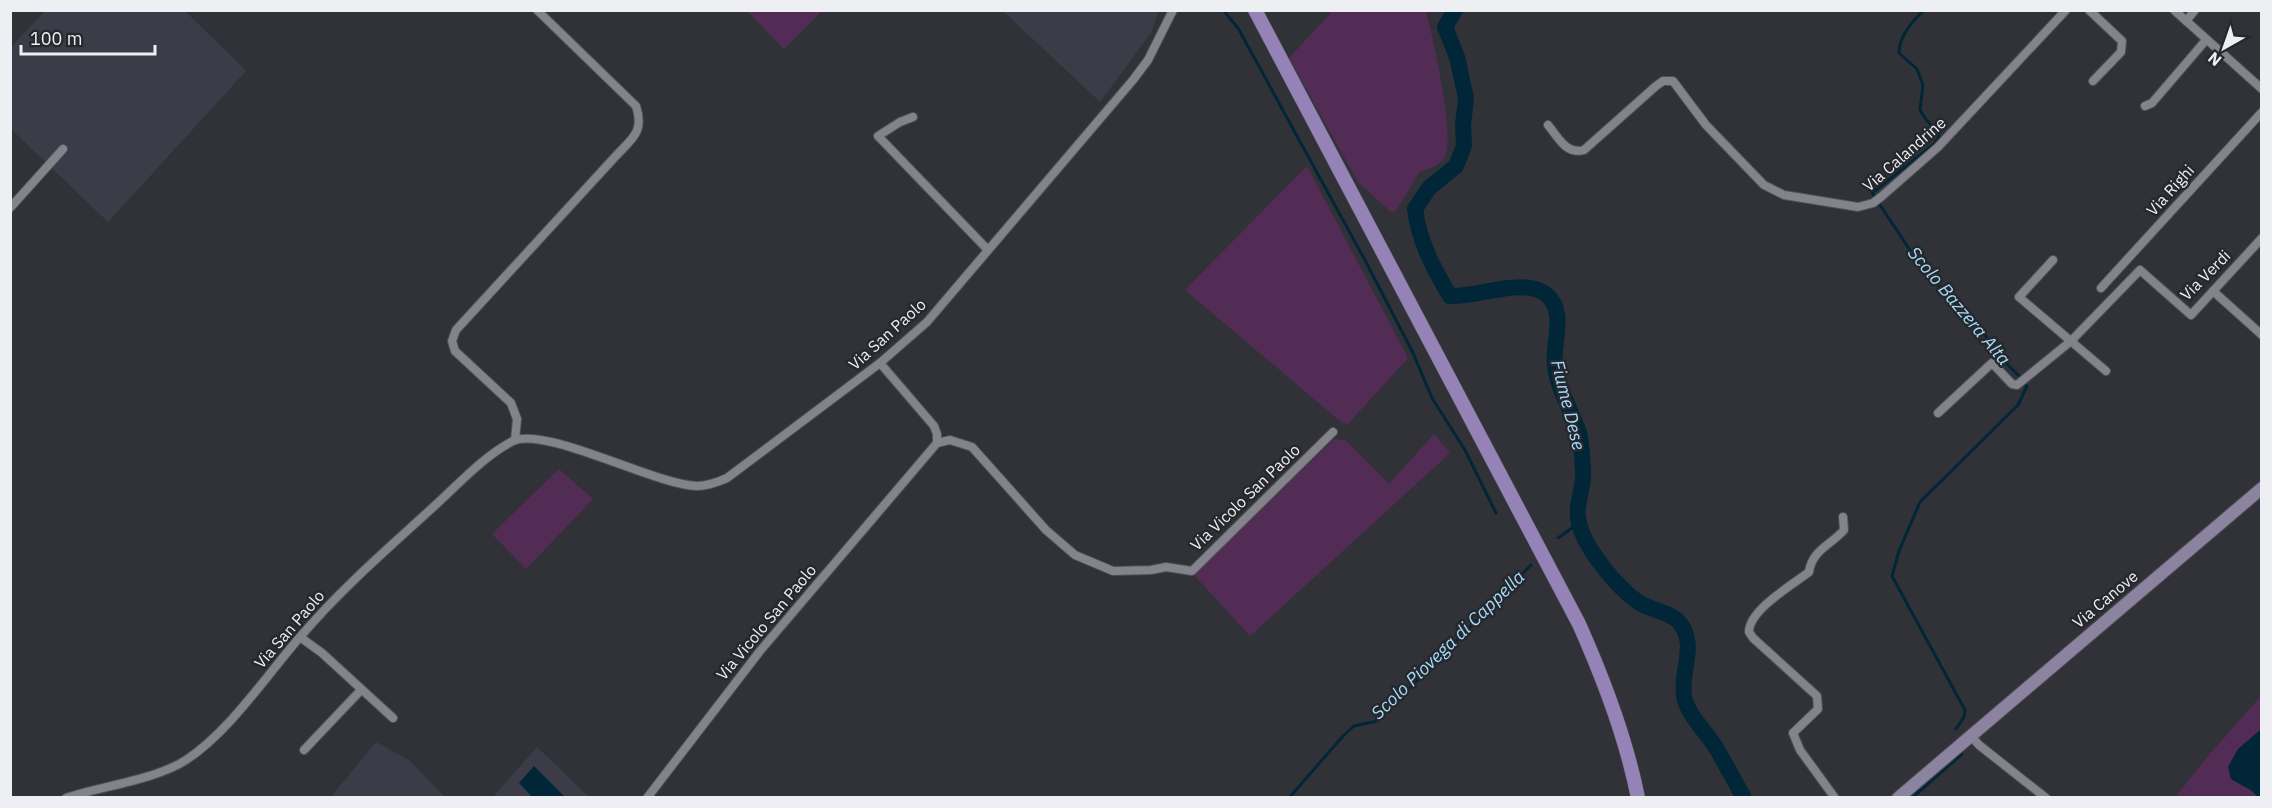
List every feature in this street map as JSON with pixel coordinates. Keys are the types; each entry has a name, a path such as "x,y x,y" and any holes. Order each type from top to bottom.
{"main road":[{"path":"1255,12 1579,624 1618,720 1638,798"}],"street":[{"path":"515,440 517,419 511,403 455,351 452,341 456,330 614,158 638,131 641,123 636,106 537,10"},
{"name":"Via San Paolo","path":"66,798 167,770 200,751 224,727 328,604 482,463 515,440 549,441 671,481 697,486 712,484 727,478 880,363 927,322 1133,80 1148,60 1173,10"},
{"name":"Via Calandrine","path":"1548,125 1568,149 1576,152 1584,150 1656,86 1663,81 1673,81 1706,125 1764,185 1784,195 1858,207 1877,200 1938,147 2067,10"},
{"path":"2089,10 2122,41 2121,52 2093,81"},
{"path":"2174,10 2262,89"},
{"path":"2186,21 2195,10"},
{"path":"2145,106 2152,103 2206,40"},
{"name":"Via Righi","path":"2101,288 2262,112"},
{"path":"913,117 900,122 878,136 988,250"},
{"path":"10,208 63,149"},
{"name":"Via Verdi","path":"2127,259 2191,315 2262,238"},
{"path":"2053,260 2019,297 2106,371"},
{"path":"1938,413 1992,363 2012,384 2017,385 2071,341 2140,270"},
{"path":"2213,291 2262,335"},
{"path":"880,363 934,426 937,443"},
{"name":"Via Vicolo San Paolo","path":"647,798 760,651 937,443 950,440 972,447 1046,530 1075,555 1113,571 1151,570 1166,567 1192,571 1333,432"},
{"name":"Via Canove","path":"1898,798 2262,488"},
{"path":"1835,798 1800,750 1793,733 1818,709 1817,696 1749,632 1749,624 1755,614 1809,572 1810,563 1817,551 1836,540 1844,530 1843,517"},
{"path":"300,637 322,653 393,718"},
{"path":"304,750 361,690"},
{"path":"1971,735 1979,745 2046,797"}],"shaded area":[{"path":"45,11 185,11 246,71 108,222 11,129 10,48"},
{"path":"747,11 822,11 784,49"},
{"path":"1003,11 1159,11 1151,33 1100,102"},
{"path":"1333,11 1426,11 1438,62 1448,142 1444,158 1438,164 1420,171 1396,211 1391,212 1358,182 1289,58"},
{"path":"1307,166 1408,358 1347,425 1185,290"},
{"path":"1434,434 1450,453 1250,636 1194,575 1334,439 1345,440 1389,484"},
{"path":"559,469 593,499 526,569 492,534"},
{"path":"2261,696 2261,797 2175,798 2203,762"},
{"path":"376,742 409,760 445,797 330,798"},
{"path":"537,747 589,797 492,798"}],"water":[{"path":"2262,730 2261,798 2231,779 2228,767 2238,749"},
{"path":"534,766 565,797 532,797 519,783"}],"waterway":[{"path":"1223,10 1238,28 1367,264 1413,353 1432,398 1465,450 1496,513"},
{"name":"Fiume Dese","path":"1455,10 1445,27 1457,57 1466,98 1463,125 1464,146 1456,166 1429,188 1415,209 1423,243 1450,296 1526,287 1547,295 1553,302 1558,319 1556,374 1581,442 1583,482 1578,516 1582,533 1603,567 1621,587 1638,602 1675,619 1685,631 1688,649 1683,686 1686,703 1692,716 1715,746 1744,798"},
{"name":"Scolo Bazzera Alta","path":"1924,10 1904,35 1899,53 1917,69 1923,85 1920,109 1939,137 1934,144 1872,193 1922,268 1986,336 1996,353 2019,376"},
{"name":"Scolo Bazzera Alta","path":"1956,729 1964,717 1965,710 1892,576 1899,551 1920,502 2018,405 2027,386 2024,384"},
{"name":"Scolo Piovega di Cappella","path":"1558,538 1579,523"},
{"name":"Scolo Piovega di Cappella","path":"1289,798 1343,736 1354,726 1377,721 1531,565"},
{"name":"Scolo Bazzera Alta","path":"1912,798 1962,754"}]}
